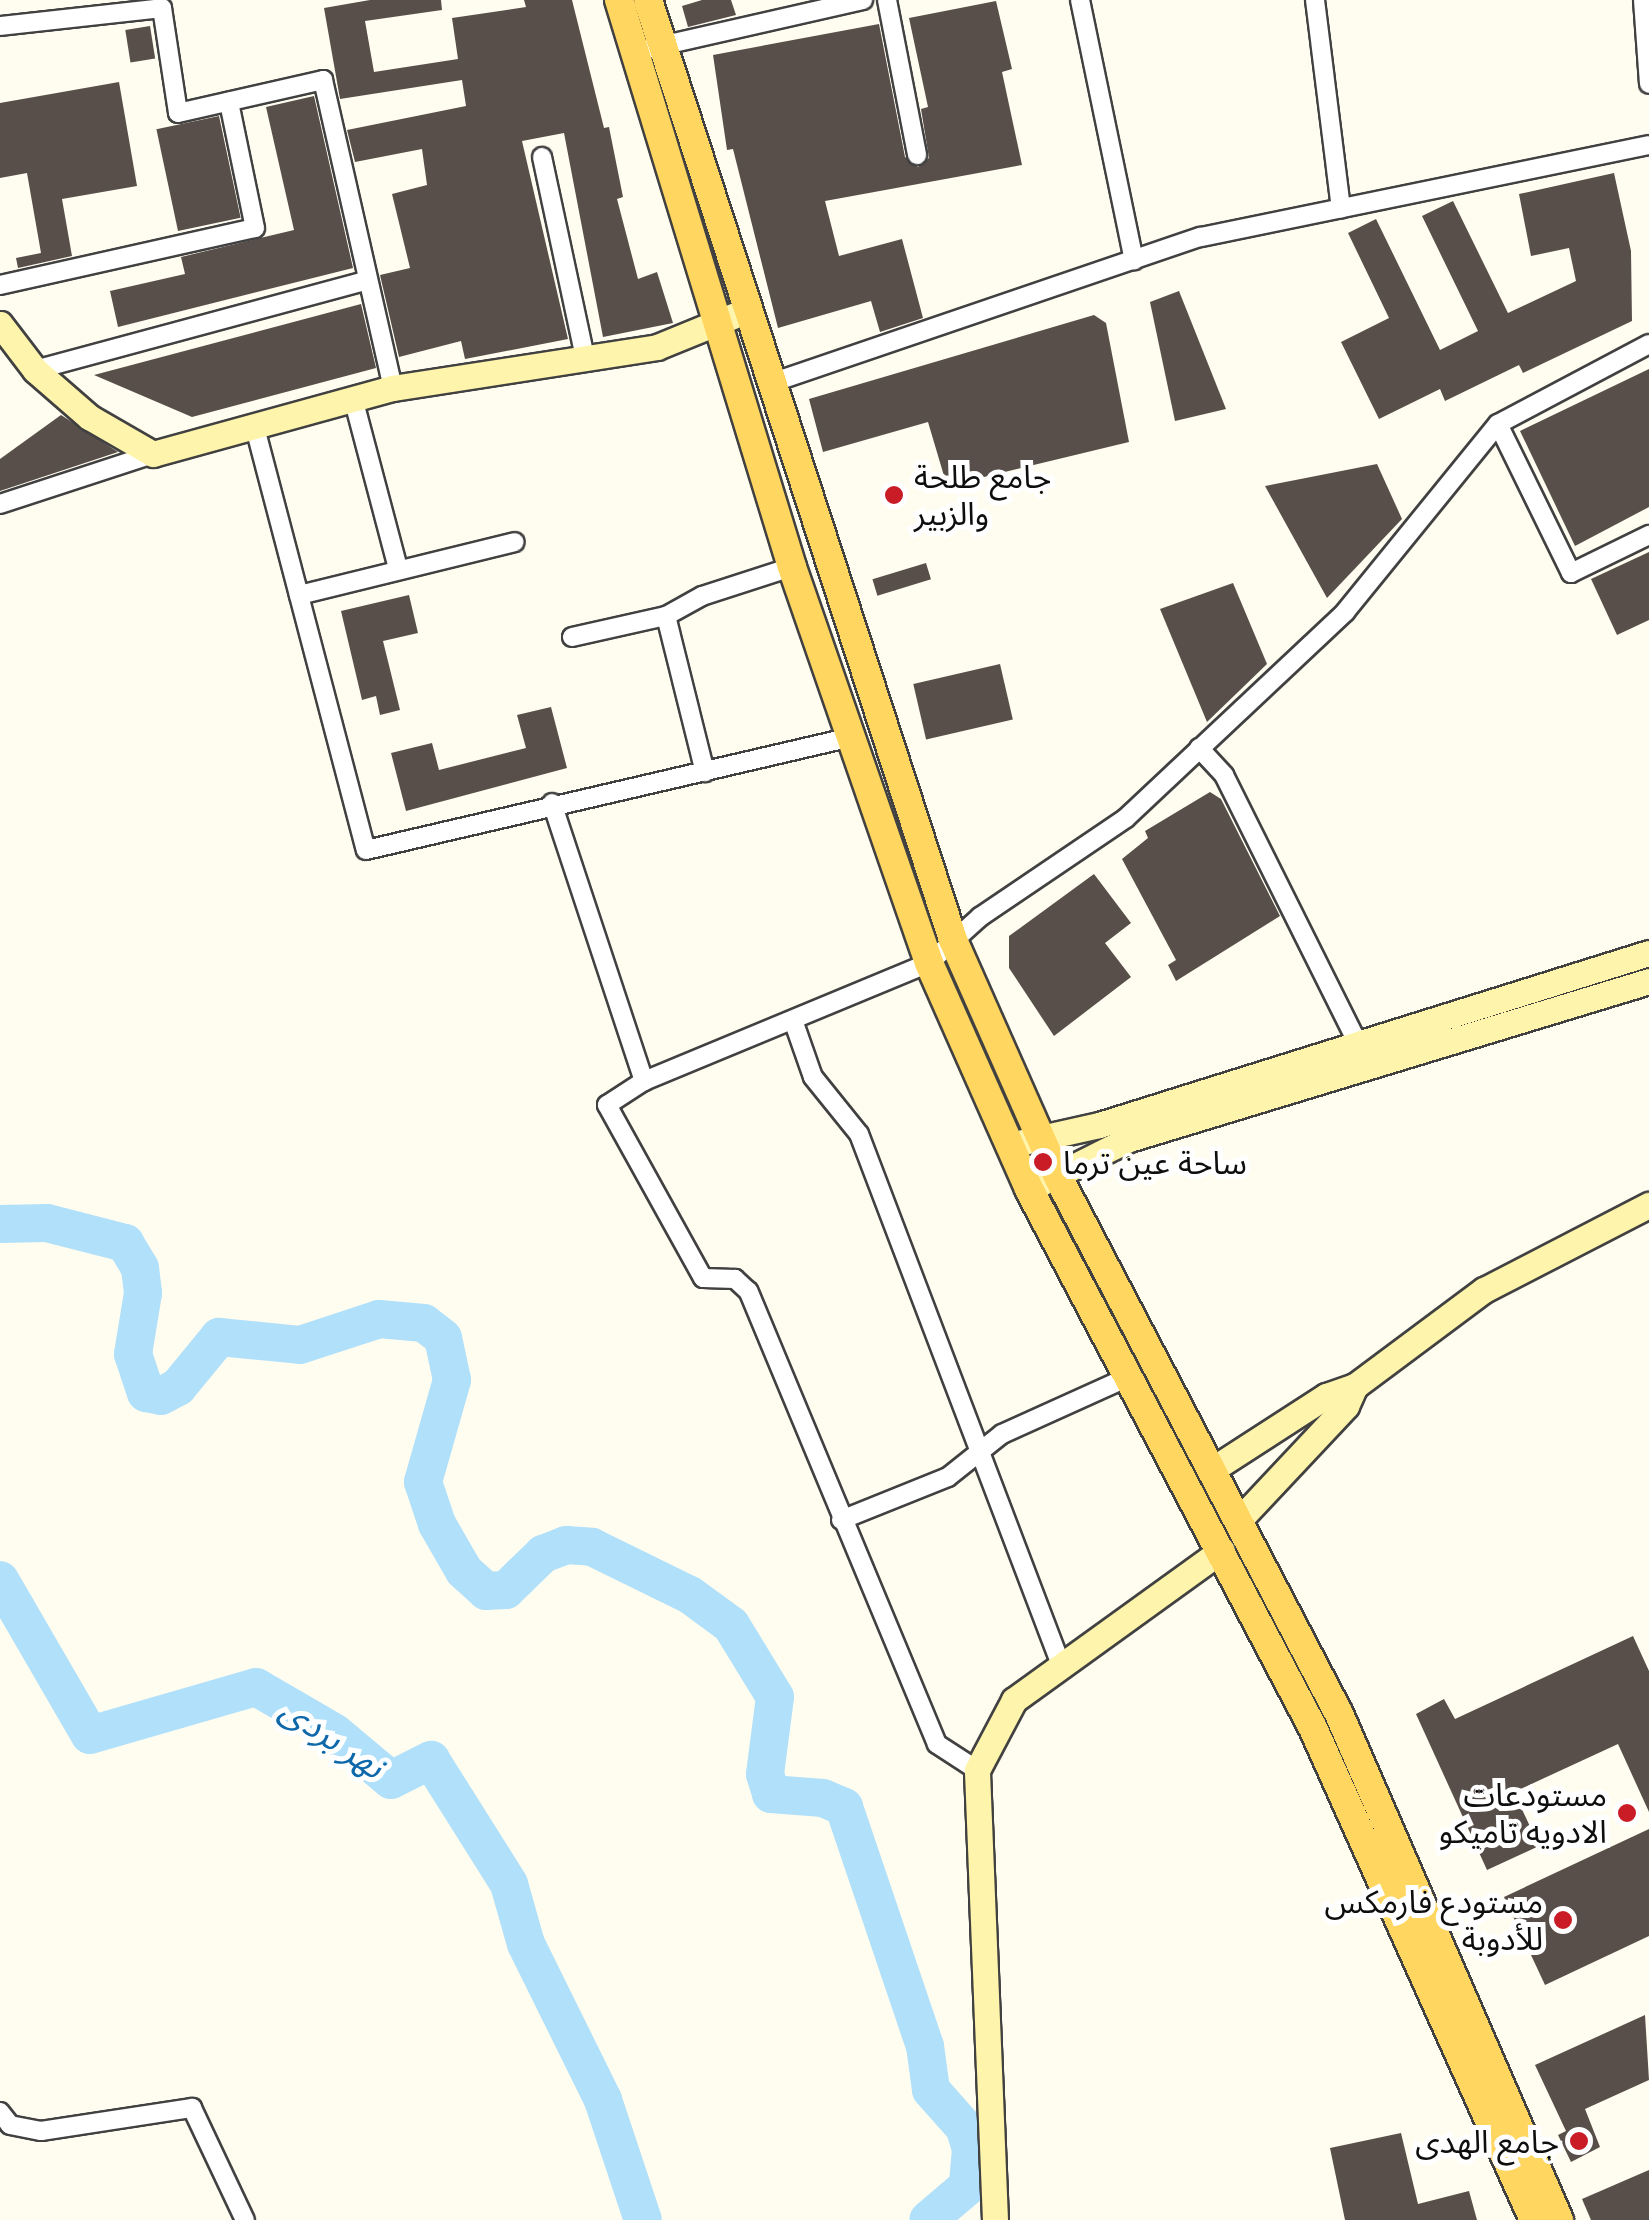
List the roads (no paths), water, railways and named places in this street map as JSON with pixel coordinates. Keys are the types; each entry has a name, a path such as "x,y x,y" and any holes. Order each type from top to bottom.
{"main road":[{"path":"619,0 648,49 744,311 954,940 1058,1176 1340,1714 1405,1896 1534,2220"},
{"path":"648,0 648,49 714,319 792,567 929,963 1029,1189 1405,1896 1559,2220"}],"street":[{"path":"648,49 863,0"},
{"path":"888,0 917,155"},
{"path":"1080,0 1134,260"},
{"path":"1315,0 1341,208"},
{"path":"1643,0 1649,84"},
{"path":"0,26 162,8 178,113 322,80 393,388"},
{"path":"0,285 254,228 229,102"},
{"path":"768,384 1201,237 1649,145"},
{"path":"542,157 585,358"},
{"path":"35,370 368,280"},
{"path":"0,504 152,454 353,398 393,388 671,343 714,319 744,311"},
{"path":"0,324 35,370 88,418 152,454"},
{"path":"976,1770 937,1744 748,1291 735,1279 703,1278 607,1105 644,1082 929,963 954,940 1126,818 1345,612 1498,424 1649,344"},
{"path":"353,398 398,568"},
{"path":"254,424 366,850 552,803 705,772 850,736"},
{"path":"1498,424 1571,573 1649,534"},
{"path":"299,595 515,542"},
{"path":"572,636 666,616 702,596 792,567"},
{"path":"666,616 705,772"},
{"path":"1199,748 1224,775 1358,1044"},
{"path":"552,803 644,1082"},
{"path":"1011,1153 1039,1136 1099,1125 1649,953"},
{"path":"1029,1189 1128,1139 1649,981"},
{"path":"793,1020 813,1077 859,1134 1061,1665"},
{"path":"1213,1469 1326,1396 1355,1386 1484,1290 1649,1205"},
{"path":"841,1520 948,1477 1002,1434 1128,1377"},
{"path":"1240,1520 1346,1406 1355,1386"},
{"path":"995,2220 976,1770 1014,1700 1222,1550"},
{"path":"0,2112 10,2125 40,2131 192,2108 246,2220"}],"waterway":[{"path":"0,1224 47,1223 125,1243 140,1268 143,1293 133,1354 146,1393 161,1396 178,1387 219,1337 300,1345 379,1319 424,1323 443,1338 452,1380 423,1482 437,1524 464,1571 486,1591 506,1590 543,1554 566,1545 592,1547 690,1595 731,1625 775,1697 765,1774 771,1794 823,1798 844,1807 925,2046 931,2090 964,2127 971,2149 968,2186 928,2220"},
{"name":"نهر بردى","path":"0,1580 90,1735 256,1687 335,1733 391,1780 431,1760 509,1884 526,1944 603,2100 643,2220"}],"place":[{"name":"جامع طلحة والزبير","path":"894,495"},
{"name":"ساحة عين ترما","path":"1043,1162"},
{"name":"مستودعات الادويه تاميكو","path":"1627,1813"},
{"name":"مستودع فارمكس للأدوبة","path":"1563,1920"},
{"name":"جامع الهدى","path":"1579,2141"}]}
